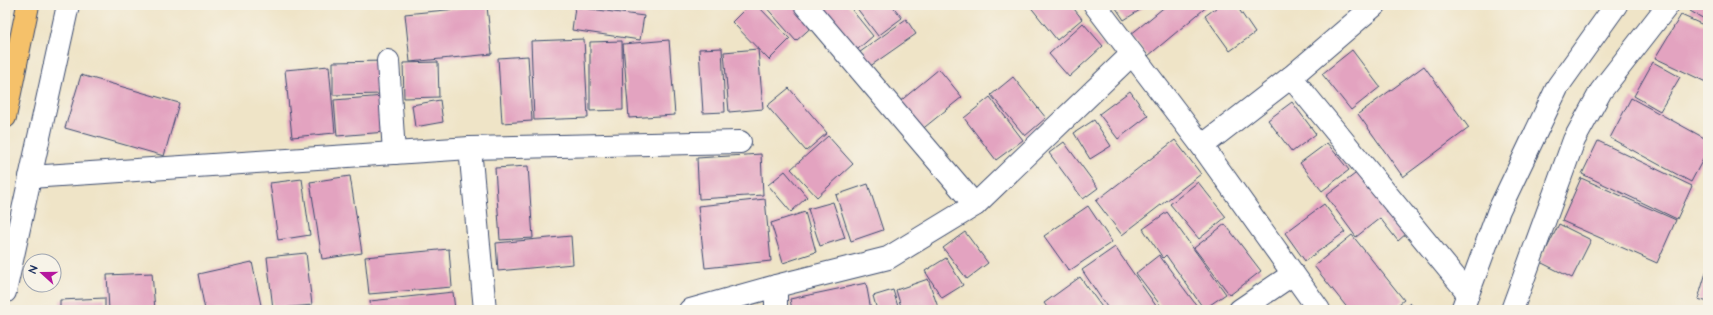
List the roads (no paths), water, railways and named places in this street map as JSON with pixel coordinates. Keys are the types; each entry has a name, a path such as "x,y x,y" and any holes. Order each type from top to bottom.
{"highway":[{"path":"5,117 28,5"}],"street":[{"path":"5,292 68,5"},
{"path":"805,5 975,205"},
{"path":"1095,5 1202,146 1319,310"},
{"path":"1202,146 1291,77 1375,5"},
{"path":"1465,302 1499,210 1558,86 1616,5"},
{"path":"1512,310 1574,140 1601,91 1668,5"},
{"path":"690,310 776,286 888,258 975,205 1132,54"},
{"path":"388,61 394,153"},
{"path":"1291,77 1465,302"},
{"path":"30,178 470,148 740,142"},
{"path":"470,148 486,310"},
{"path":"1240,310 1293,274"},
{"path":"776,286 776,310"}]}
